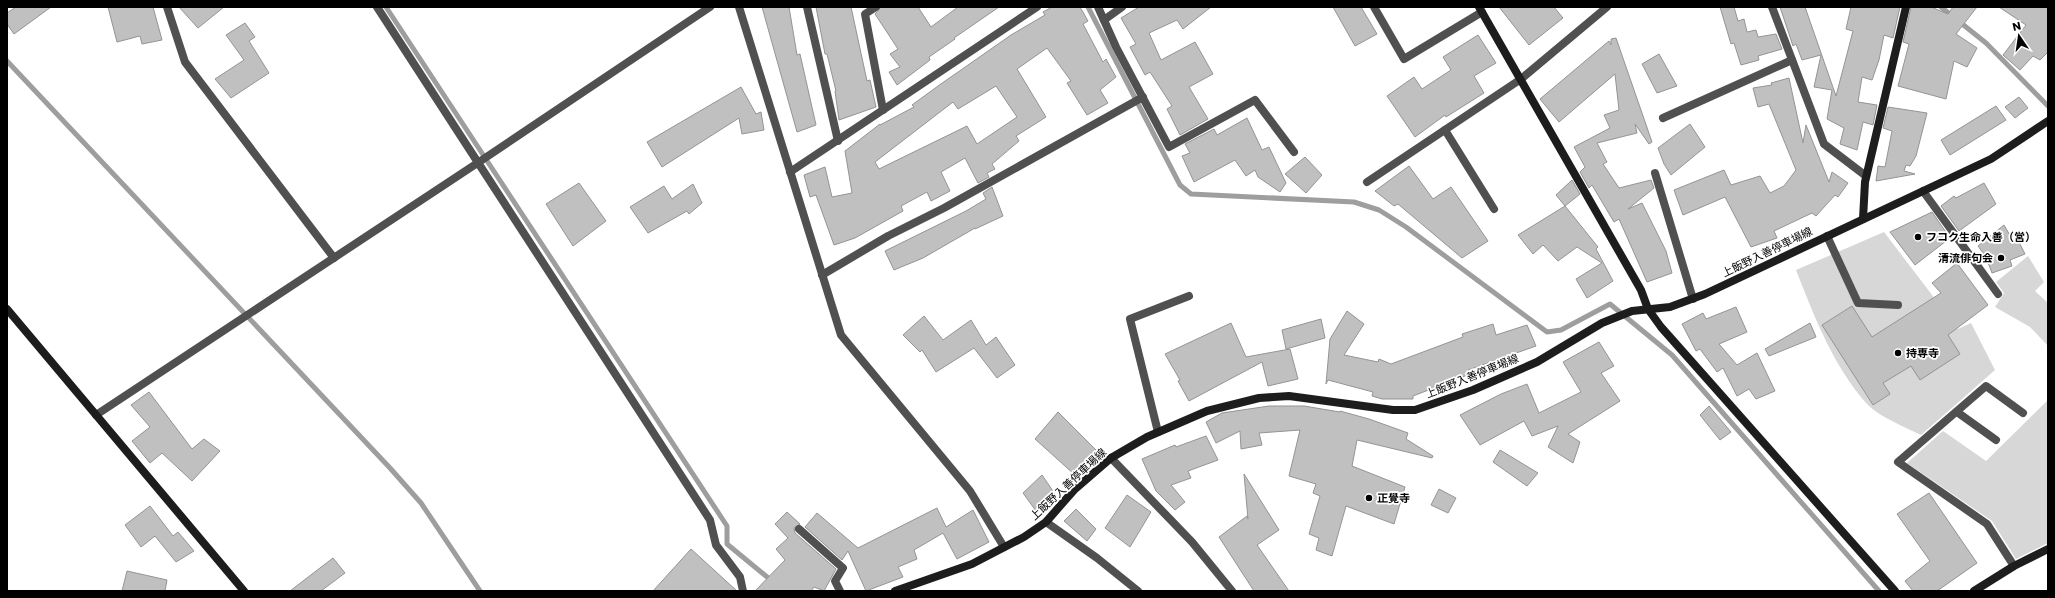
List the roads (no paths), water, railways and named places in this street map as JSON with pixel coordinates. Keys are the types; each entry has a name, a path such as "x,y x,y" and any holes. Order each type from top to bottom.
{"street":[{"path":"168,7 185,62 334,258"},
{"path":"377,7 710,520 716,545 740,577 743,591"},
{"path":"96,415 479,162 710,7"},
{"path":"739,7 841,335 970,491 1004,547"},
{"path":"807,7 838,141"},
{"path":"876,7 864,10 883,110"},
{"path":"790,172 1037,7"},
{"path":"1098,7 1169,147 1255,100 1294,152"},
{"path":"1104,20 1122,7"},
{"path":"1374,7 1404,59 1481,10 1641,290 1648,309 1662,327 1895,591"},
{"path":"1367,182 1521,79 1607,7"},
{"path":"1772,7 1824,144 1866,176"},
{"path":"1863,219 1866,176 1906,7"},
{"path":"1663,118 1792,60"},
{"path":"822,275 888,236 944,208 1143,97"},
{"name":"上飯野入善停車場線","path":"895,591 972,564 1024,537 1046,522 1074,490 1111,458 1158,432 1207,411 1259,398 1290,396 1393,410 1416,410 1474,390 1537,362 1602,323 1632,311 1670,307 1693,299 1991,159 2048,122"},
{"path":"1445,130 1494,209"},
{"path":"1655,173 1693,299"},
{"path":"1923,191 1998,294"},
{"path":"1827,236 1858,303 1898,305"},
{"path":"1158,432 1130,320 1189,296"},
{"path":"7,309 244,591"},
{"path":"2014,566 1987,524 1898,462 1986,386 2023,412"},
{"path":"1957,412 1996,440"},
{"path":"1111,458 1192,542 1232,591"},
{"path":"1046,522 1097,558 1138,591"},
{"path":"799,529 843,568 835,581 840,591"},
{"path":"1974,591 2014,566 2048,549"}],"waterway":[{"path":"386,7 727,526 727,544 772,581"},
{"path":"1088,7 1180,185 1191,194 1354,202 1379,210 1406,227 1547,332 1561,330 1610,304 1672,355 1879,591"},
{"path":"1941,7 1986,43 2048,106"},
{"path":"7,61 390,468 421,503 480,591"}],"place":[{"name":"フコク生命入善（営）","path":"1918,237"},
{"name":"清流俳句会","path":"2001,258"},
{"name":"持専寺","path":"1898,353"},
{"name":"正覺寺","path":"1369,498"}]}
